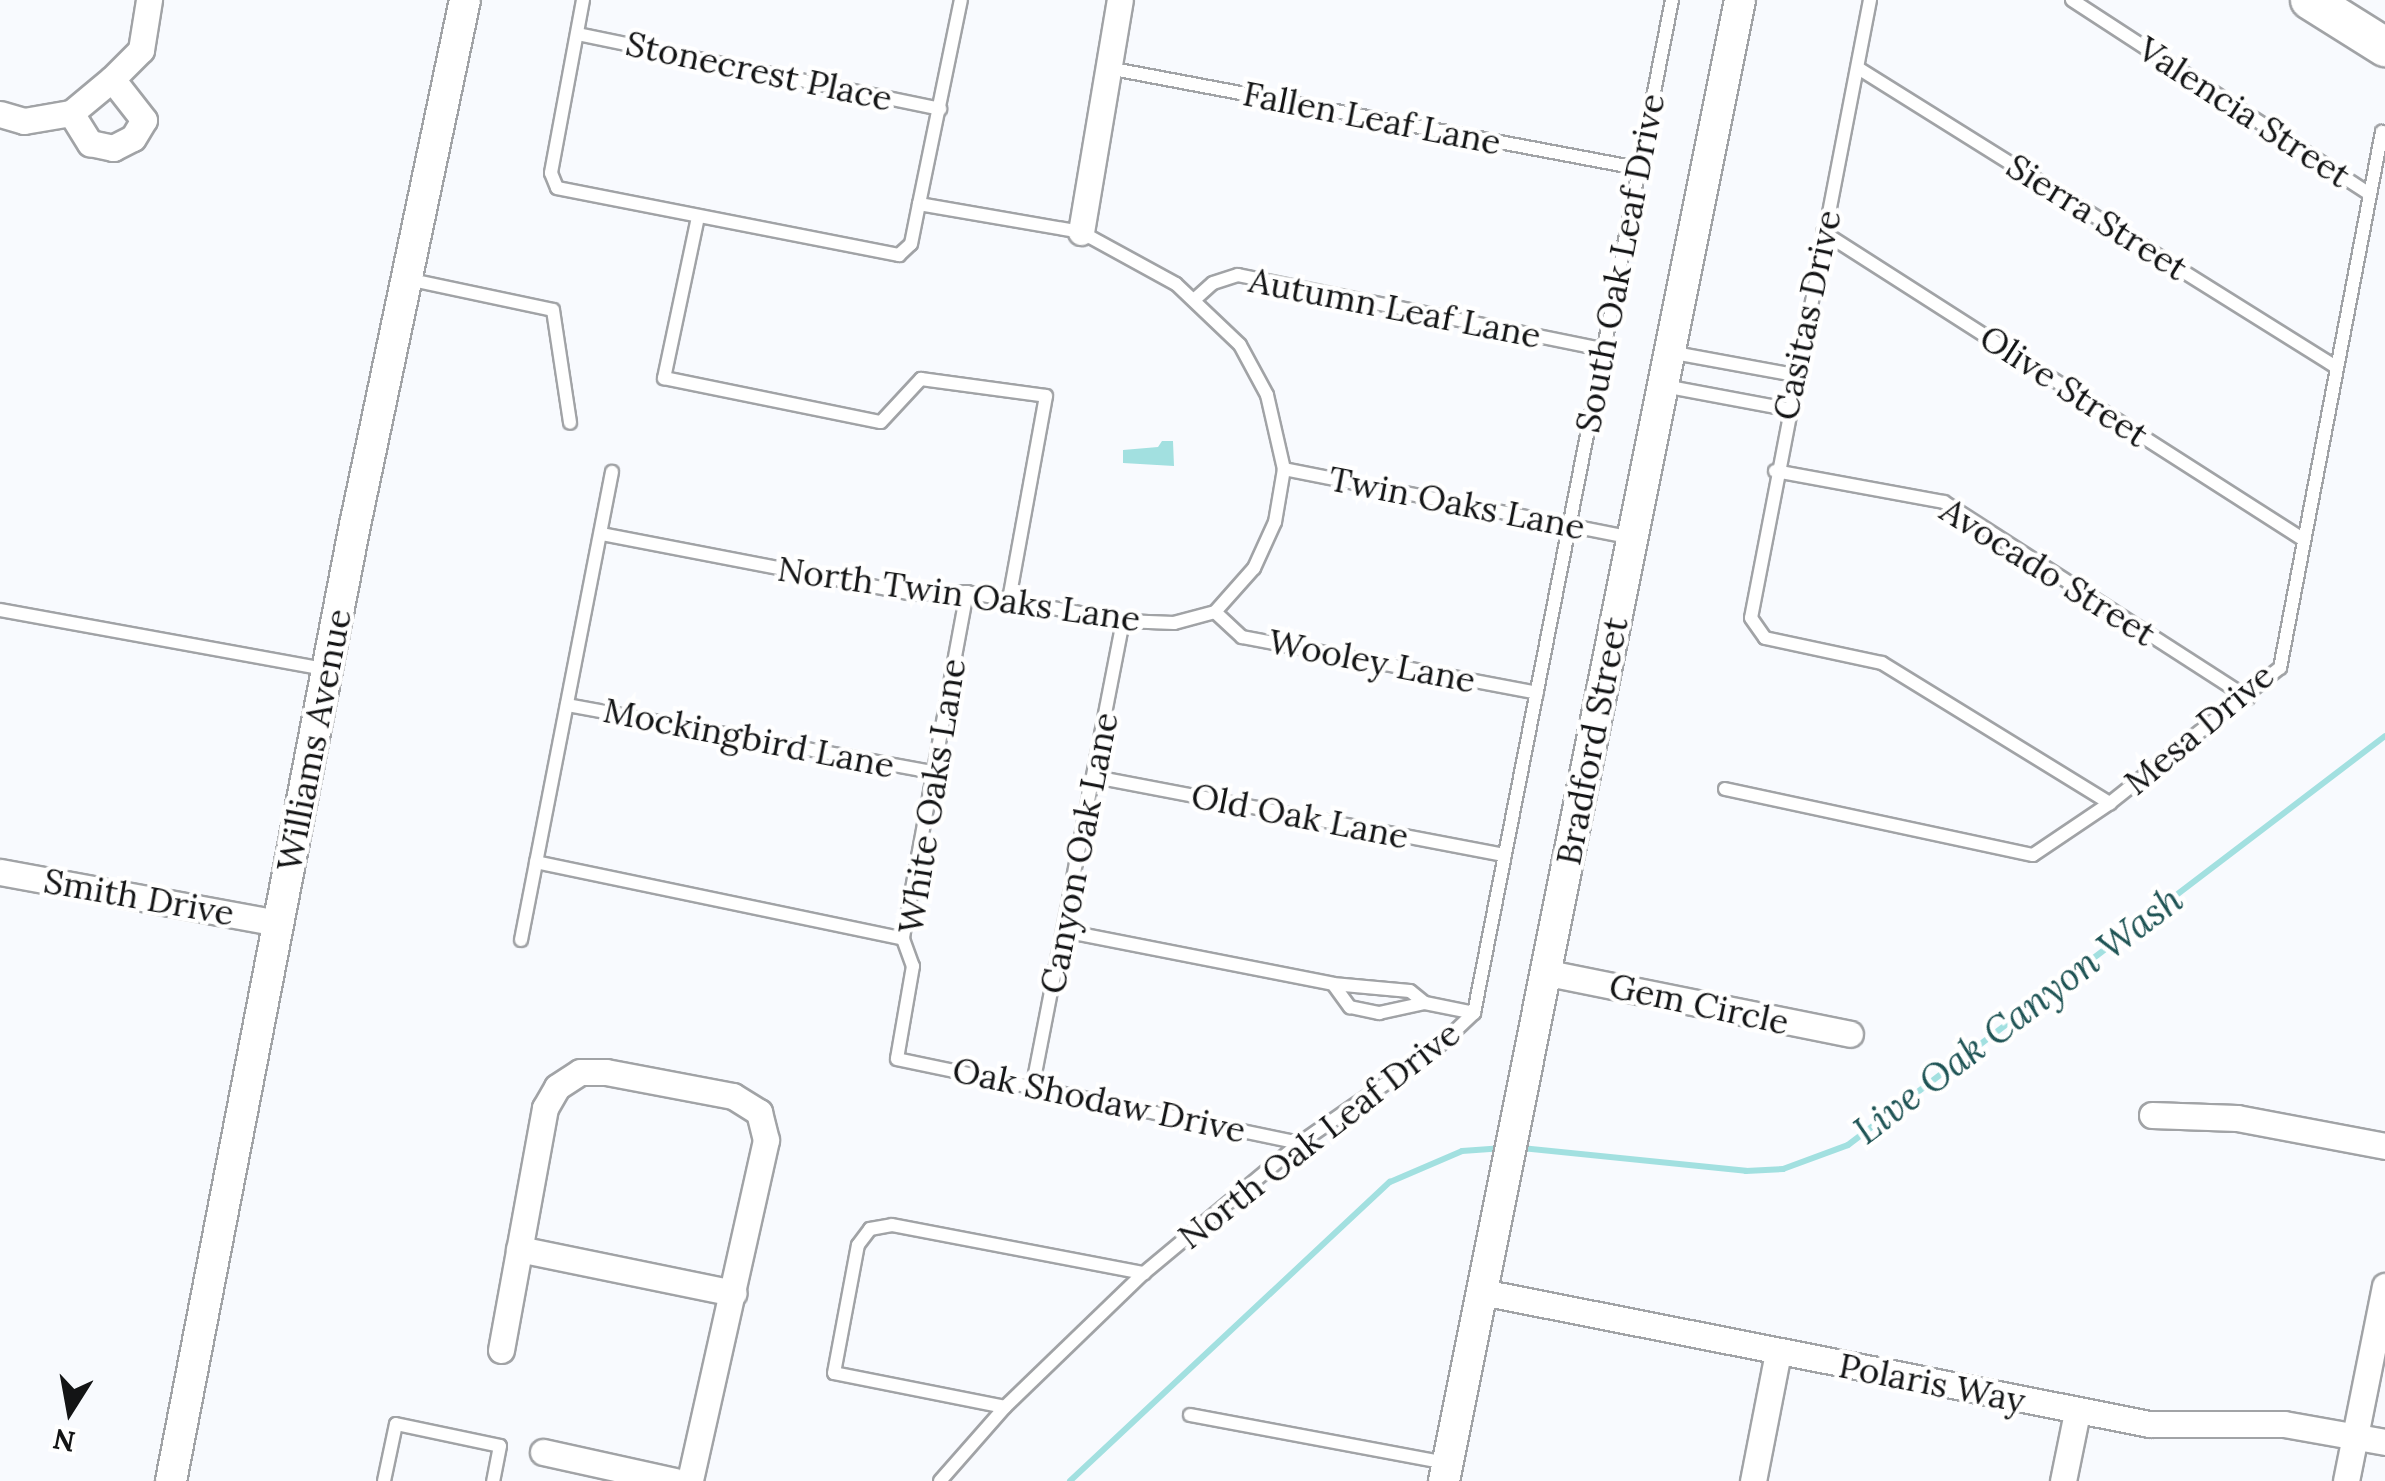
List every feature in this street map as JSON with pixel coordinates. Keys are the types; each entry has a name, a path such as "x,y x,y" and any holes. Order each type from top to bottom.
{"main road":[{"path":"2310,0 2385,47"}],"street":[{"path":"0,114 24,120 72,113 141,50 149,0"},
{"name":"Williams Avenue","path":"171,1481 328,669 465,0"},
{"path":"1081,232 1120,0"},
{"name":"Bradford Street","path":"1445,1472 1740,0"},
{"path":"72,113 90,143 113,148 133,138 144,120 112,79"},
{"name":"Smith Drive","path":"0,872 279,923"},
{"name":"Gem Circle","path":"1548,973 1850,1034"},
{"path":"500,1350 546,1108 558,1088 580,1072 606,1072 733,1096 759,1112 766,1140 690,1481"},
{"path":"2152,1115 2237,1118 2385,1146"},
{"path":"519,1250 734,1292"},
{"path":"2346,1481 2385,1286"},
{"name":"Polaris Way","path":"1482,1292 2148,1424 2284,1424 2385,1442"},
{"path":"1753,1481 1778,1352"},
{"path":"2063,1481 2077,1412"},
{"path":"543,1452 675,1481"}],"lane":[{"path":"584,0 551,173 557,188 898,255 911,244 961,0"},
{"name":"South Oak Leaf Drive","path":"1571,526 1672,0"},
{"name":"Casitas Drive","path":"1870,0 1775,471 1751,618 1756,631 1882,663 2110,803"},
{"name":"Valencia Street","path":"2072,0 2367,192"},
{"name":"Stonecrest Place","path":"578,34 940,109"},
{"name":"Fallen Leaf Lane","path":"1108,68 1637,168"},
{"name":"Sierra Street","path":"1858,68 2336,367"},
{"name":"Mesa Drive","path":"1725,789 1793,809 2033,854 2110,803 2248,698 2280,668 2367,192 2382,132"},
{"path":"920,204 1081,232 1176,284 1240,345 1258,378 1284,469 1275,522 1254,568 1215,612"},
{"path":"698,217 664,378 881,422 921,379 938,376 1046,396 1008,600"},
{"name":"Olive Street","path":"1823,232 2304,540"},
{"name":"Autumn Leaf Lane","path":"1194,300 1213,283 1238,275 1603,348"},
{"path":"407,279 553,310 570,423"},
{"path":"1668,352 1794,375"},
{"path":"1662,386 1788,409"},
{"name":"Twin Oaks Lane","path":"1284,469 1631,538"},
{"name":"Avocado Street","path":"1775,471 1944,502 2248,698"},
{"path":"521,940 612,472"},
{"name":"North Oak Leaf Drive","path":"940,1481 1005,1407 1144,1274 1300,1142 1438,1047 1474,1012 1571,526"},
{"name":"North Twin Oaks Lane","path":"602,534 914,594 967,592 1124,621 1174,623 1215,612"},
{"name":"White Oaks Lane","path":"898,1058 913,966 903,939 930,772 967,592"},
{"path":"0,610 328,669"},
{"name":"Wooley Lane","path":"1215,612 1242,636 1537,693"},
{"name":"Canyon Oak Lane","path":"1034,1084 1124,621"},
{"name":"Mockingbird Lane","path":"567,704 930,772"},
{"name":"Old Oak Lane","path":"1096,777 1505,856"},
{"path":"536,862 903,939"},
{"path":"1064,931 1333,984 1410,991 1425,1002 1474,1012"},
{"path":"1333,984 1350,1008 1379,1013 1425,1002"},
{"name":"Oak Shodaw Drive","path":"898,1058 1300,1142"},
{"path":"1005,1407 834,1373 858,1245 870,1229 892,1225 1144,1274"},
{"path":"1190,1415 1445,1472"},
{"path":"384,1481 396,1424 500,1446 494,1481"}],"water":[{"path":"1162,441 1173,441 1174,466 1123,463 1123,450 1158,447"}],"waterway":[{"name":"Live Oak Canyon Wash","path":"1521,1148 1746,1171 1783,1169 1848,1145 2385,736"},
{"name":"Live Oak Canyon Wash","path":"1070,1481 1390,1182 1462,1151 1504,1148"}]}
